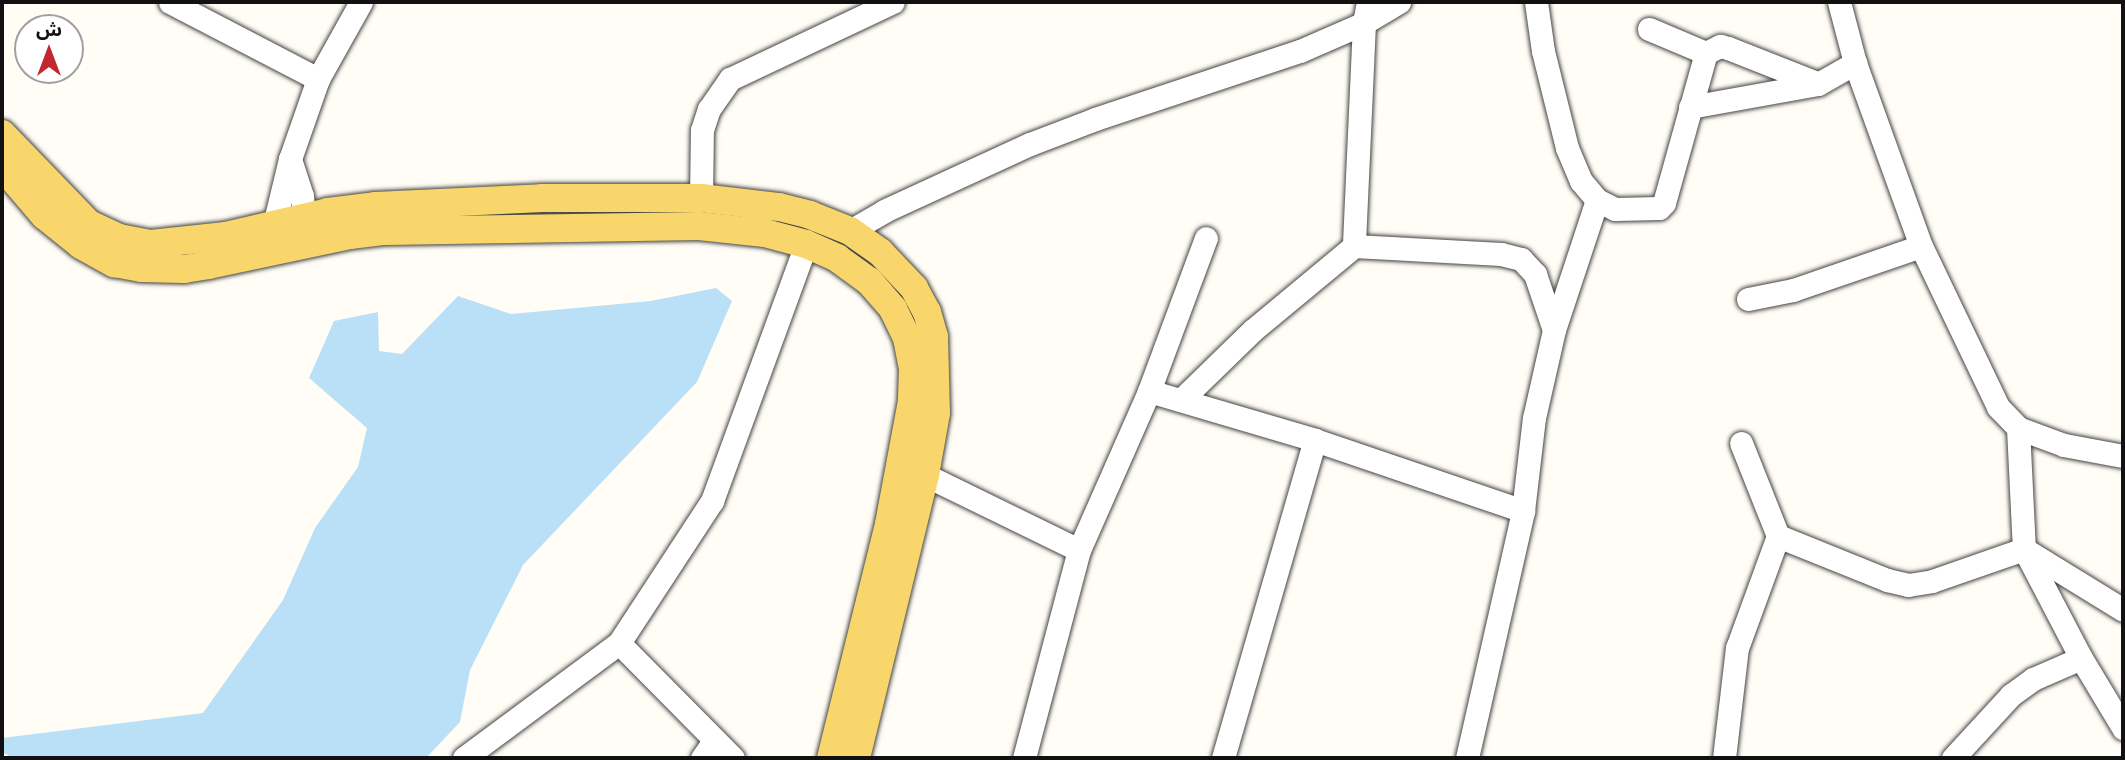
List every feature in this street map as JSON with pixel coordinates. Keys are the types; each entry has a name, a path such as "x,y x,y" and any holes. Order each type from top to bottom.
{"main road":[{"path":"2,134 75,212 89,224 119,238 151,244 276,238"},
{"path":"2,166 55,225 81,245 114,262 142,268 184,269 305,231 362,207 464,200 701,198 779,207 849,231 880,252 914,288 927,312 934,337 936,413 925,475 899,530 831,758"},
{"path":"305,231 724,226 806,244 837,258 869,281 893,309 907,338 913,369 899,530 856,758"}],"street":[{"path":"170,2 318,79"},
{"path":"276,238 290,159 318,79 361,2"},
{"path":"701,198 702,130 709,109 730,79 893,2"},
{"path":"849,231 884,211 1030,144 1095,119 1300,51 1366,12 1399,2"},
{"path":"1536,2 1543,51 1567,149 1581,181 1597,200 1615,209 1659,208 1664,203 1706,53 1714,47 1728,48 1818,84"},
{"path":"1839,2 1855,64 1921,246 1998,407 2018,428 2064,445 2123,456"},
{"path":"1354,246 1366,12"},
{"path":"1649,29 1706,53"},
{"path":"1690,107 1818,84 1855,64"},
{"path":"290,159 302,196 305,231"},
{"path":"1467,758 1523,511 1534,418 1554,330 1597,200"},
{"path":"880,252 884,211"},
{"path":"1024,758 1079,550 1149,391 1206,238"},
{"path":"464,758 619,643 712,501 806,244"},
{"path":"1181,400 1252,330 1354,246 1501,254 1521,259 1535,274 1554,330"},
{"path":"1748,299 1793,290 1921,246"},
{"path":"1149,391 1315,440 1523,511"},
{"path":"2018,428 2024,549 2081,658 2123,728"},
{"path":"1223,758 1315,440"},
{"path":"1724,758 1737,648 1778,536 1741,443"},
{"path":"925,475 1079,550"},
{"path":"1778,536 1887,580 1908,585 1932,581 2024,549"},
{"path":"2024,549 2123,610"},
{"path":"619,643 708,750 733,758"},
{"path":"1952,758 2011,695 2033,680 2081,658"}],"water":[{"path":"716,288 732,301 697,382 523,565 470,670 460,722 426,758 13,758 2,752 2,738 203,713 283,600 315,528 358,467 367,428 309,378 334,321 378,312 379,351 402,354 458,296 511,314 651,301"}]}
